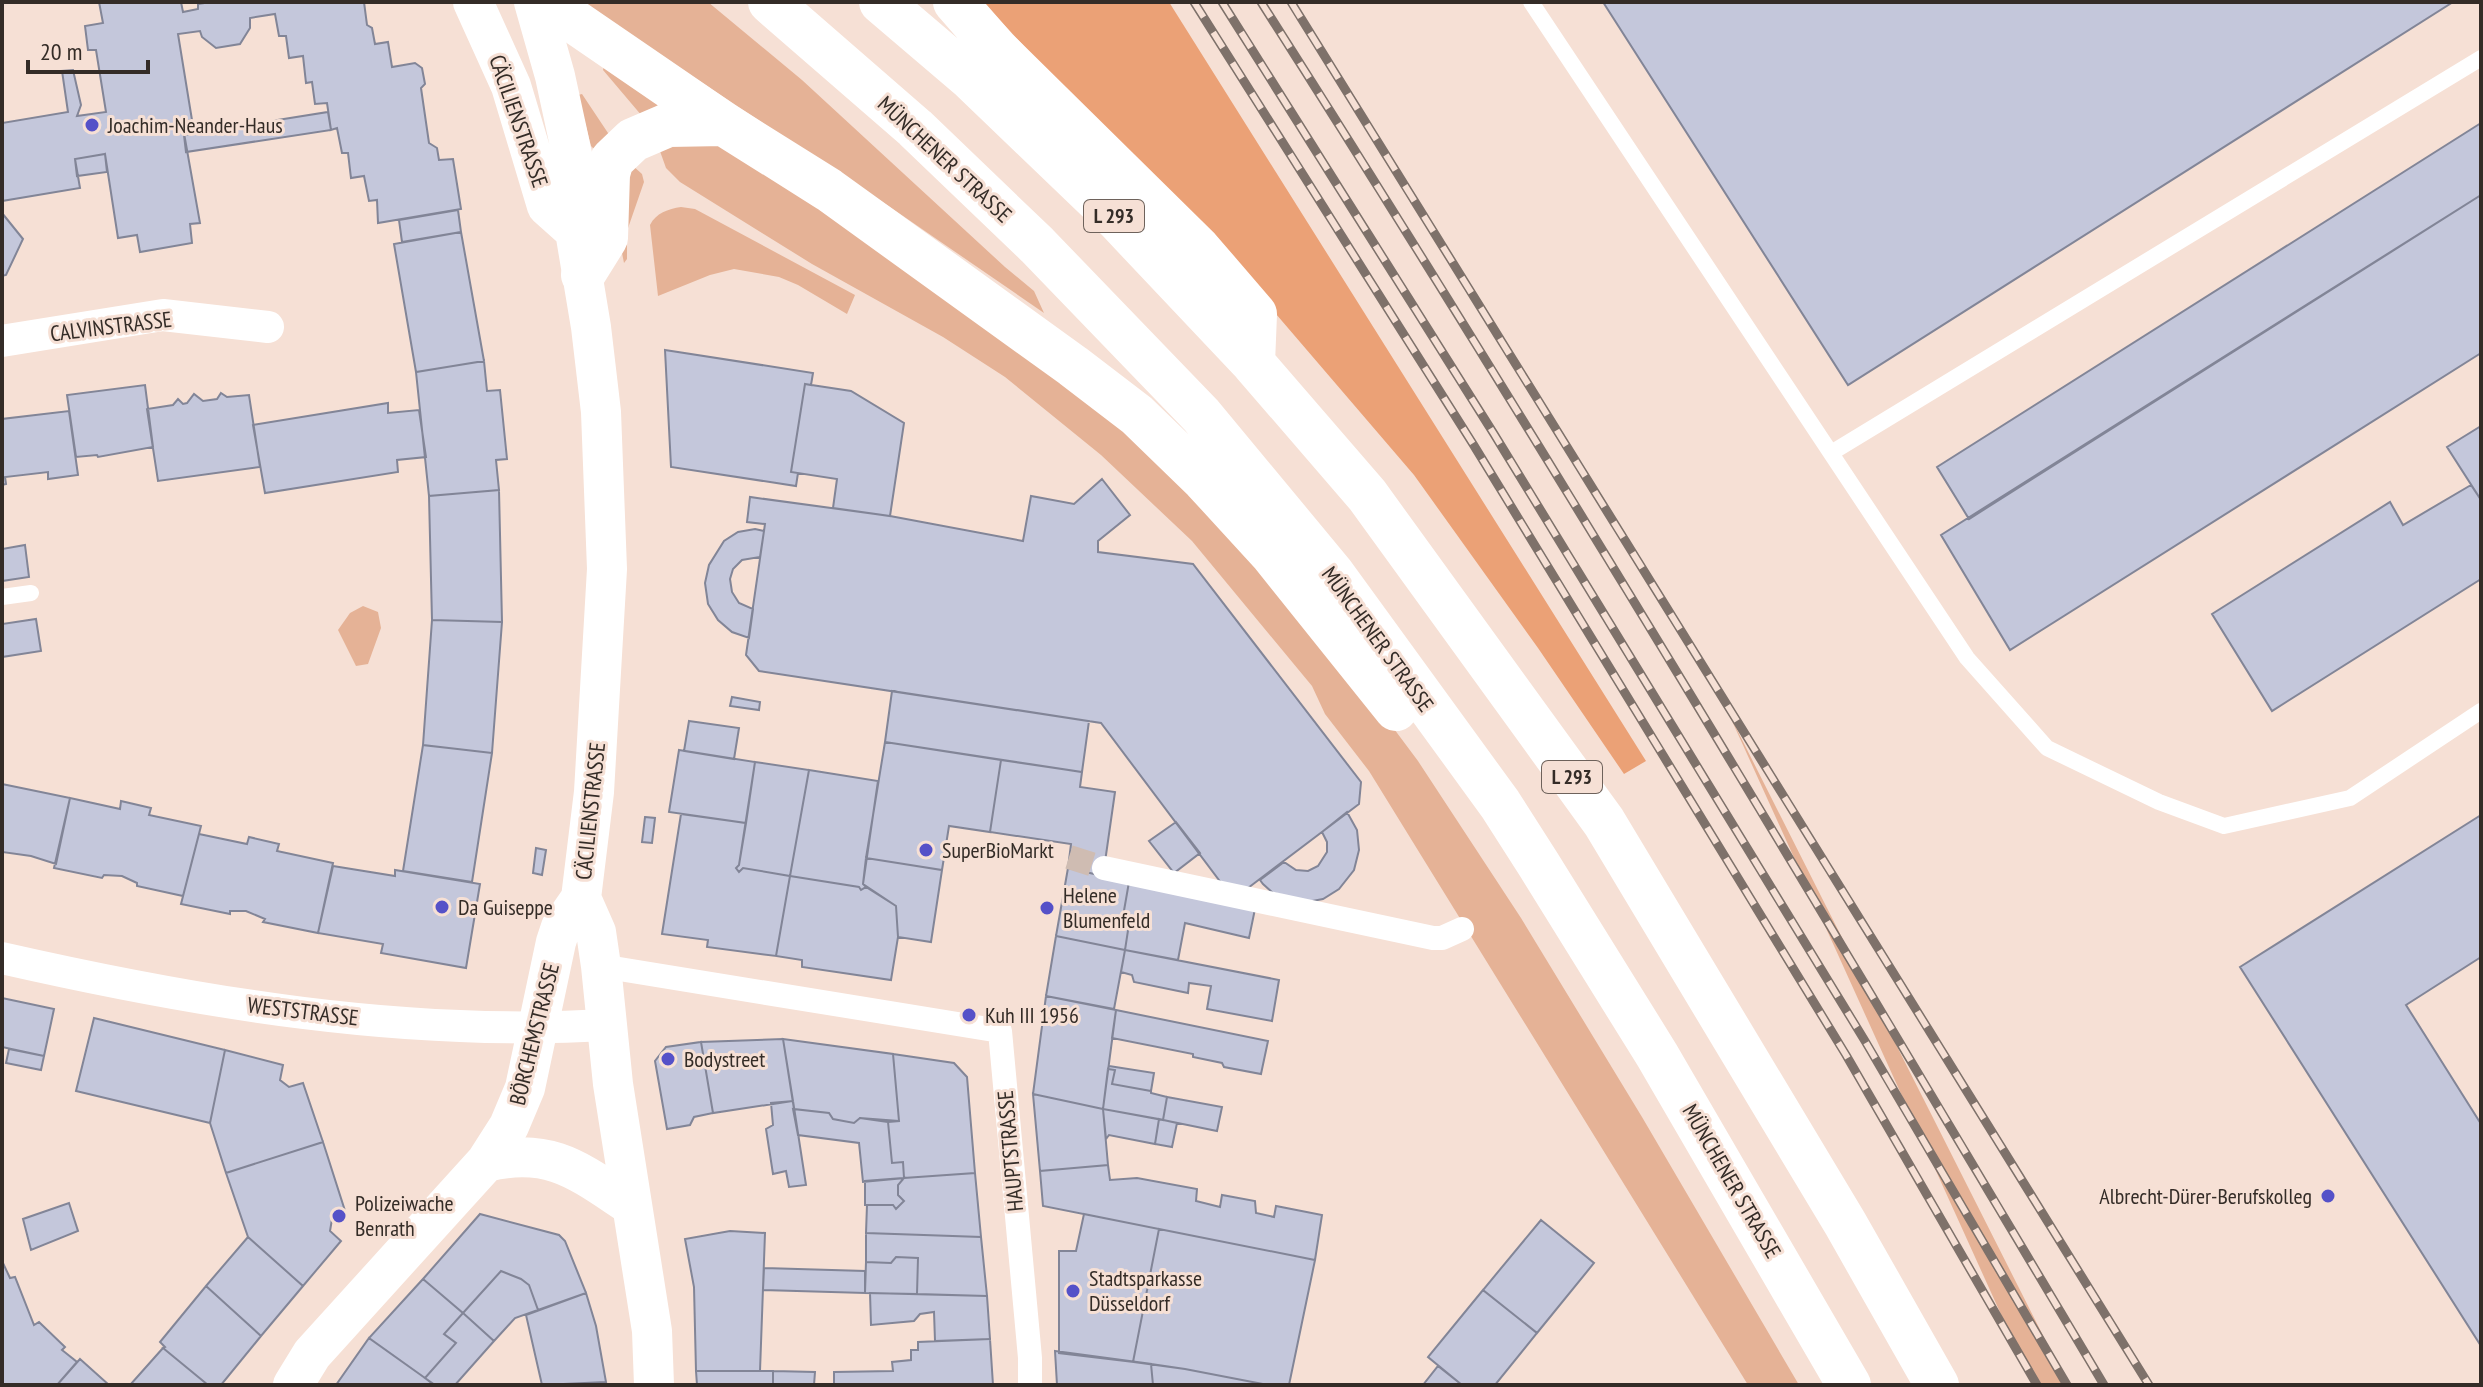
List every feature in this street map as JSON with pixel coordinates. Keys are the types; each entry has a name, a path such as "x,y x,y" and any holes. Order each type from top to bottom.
{"highway":[{"path":"546,2 724,124 829,190 1137,415 1204,480 1271,553 1420,740 1464,756"},
{"name":"MÜNCHENER STRASSE","path":"770,2 926,138 1037,245 1201,415 1332,573 1500,804 1532,853 1657,1055 1849,1385"},
{"name":"L 293","path":"881,2 969,77 1118,220 1253,363 1367,495 1604,822 1845,1223 1937,1385"},
{"path":"955,2 997,50 1199,249 1255,314 1253,363"},
{"path":"583,275 606,238 608,174 612,160 633,140 668,125 724,124"}],"street":[{"name":"CÄCILIENSTRASSE","path":"473,2 511,86 547,206 575,231"},
{"name":"CÄCILIENSTRASSE","path":"534,2 555,76 578,182 575,231 601,412 607,569 594,792 581,898 596,932 613,1084 652,1331 654,1385"},
{"name":"CALVINSTRASSE","path":"2,341 163,315 268,327"},
{"path":"1104,868 1433,938 1442,938 1462,929"},
{"name":"BÖRCHEMSTRASSE","path":"293,1385 312,1354 486,1162 518,1107 558,935 581,898"},
{"name":"WESTSTRASSE","path":"2,958 123,985 297,1012 436,1026 537,1029 607,1025"},
{"name":"HAUPTSTRASSE","path":"601,966 1000,1031 1030,1385"},
{"path":"486,1162 526,1155 565,1163 632,1206"}],"lane":[{"path":"1531,2 1967,658 2047,748 2159,802 2224,826 2350,798 2481,711"},
{"path":"1831,453 2481,58"},
{"path":"2,597 31,593"}],"shaded area":[{"path":"587,2 708,2 802,80 1034,291 1044,313 589,8"},
{"path":"983,2 1169,2 1646,761 1624,774 1414,475 1216,244"},
{"path":"604,66 659,104 660,108 642,116 603,70"},
{"path":"582,94 612,139 595,150 591,146 578,95"},
{"path":"713,139 783,184 1108,411 1306,611 1418,761 1521,918 1799,1385 1748,1385 1369,771 1325,714 1312,686 1192,541 1101,455 1005,377 943,337 812,264 680,182 666,168 656,140"},
{"path":"632,165 642,174 644,182 627,231 627,259 624,263 618,233"},
{"path":"681,207 695,209 855,295 847,314 779,277 734,269 658,296 650,225 663,212"},
{"path":"363,606 378,612 381,628 368,664 356,666 338,630 350,613"},
{"path":"1728,712 2068,1385 2033,1385"}],"building":[{"name":"Joachim-Neander-Haus","path":"99,2 181,2 183,12 198,9 198,4 211,2 364,2 367,25 372,28 375,44 388,42 392,67 415,63 422,68 425,84 421,88 429,143 437,148 439,160 453,159 461,209 378,223 377,200 369,201 364,176 351,178 348,153 342,153 337,128 331,130 327,103 315,104 312,82 306,83 303,56 289,58 286,36 279,36 275,14 250,18 250,28 240,44 216,48 202,37 200,31 178,34 192,120 182,122 200,223 190,224 192,243 140,252 137,235 118,238 105,154 75,159 80,188 2,201 2,123 68,112 62,71 73,70 81,105 77,116 106,112 96,50 88,50 85,26 103,23"},
{"path":"1603,2 2453,2 1848,385"},
{"path":"328,112 331,130 186,152 184,135"},
{"path":"2481,123 2481,195 1969,519 1937,467"},
{"path":"105,154 107,172 77,176 75,159"},
{"path":"2481,195 2481,353 2010,650 1941,535"},
{"path":"458,210 461,232 402,242 399,220"},
{"path":"2,213 23,239 6,275 2,276"},
{"path":"461,232 484,361 416,372 394,244"},
{"path":"665,350 813,373 811,385 805,384 791,472 798,473 796,486 671,467"},
{"path":"484,361 487,391 500,390 507,459 496,460 499,490 429,496 416,372"},
{"path":"805,384 851,391 904,423 890,516 833,508 837,479 791,472"},
{"path":"145,385 153,447 98,457 76,457 67,395"},
{"path":"221,393 227,397 249,395 260,467 158,481 147,409 173,405 178,399 183,404 187,403 194,394 203,401 217,399"},
{"path":"388,403 388,413 419,410 426,457 397,460 398,472 265,493 253,425"},
{"path":"69,411 78,475 48,479 48,472 5,477 6,484 2,485 2,419"},
{"path":"2481,426 2481,500 2447,447"},
{"path":"1102,479 1130,515 1098,541 1098,552 1193,564 1361,782 1359,804 1248,888 1222,884 1101,723 759,671 746,655 765,524 747,522 750,497 890,516 1023,541 1031,496 1074,504"},
{"path":"2471,485 2481,500 2481,579 2272,711 2212,614 2390,502 2403,525"},
{"path":"499,490 502,622 432,620 429,496"},
{"path":"764,531 760,557 742,560 733,569 730,579 732,592 739,603 753,609 749,638 732,632 718,620 708,604 705,583 709,565 724,541 738,532"},
{"path":"25,545 29,577 2,581 2,549"},
{"path":"36,619 41,651 2,657 2,624"},
{"path":"432,620 502,622 492,753 423,745"},
{"path":"892,691 1089,721 1082,772 885,742"},
{"path":"732,697 760,702 759,710 730,706"},
{"path":"689,721 739,728 734,759 684,751"},
{"path":"885,742 1001,760 990,832 949,826 942,870 866,858"},
{"path":"423,745 492,753 472,882 403,871"},
{"path":"679,750 755,762 746,823 669,812"},
{"path":"1001,760 1082,772 1080,787 1115,792 1103,876 1068,868 1071,844 990,832"},
{"path":"755,762 809,770 790,876 743,868 739,872 736,868 739,865"},
{"path":"809,770 878,781 863,884 866,887 861,890 859,887 790,876"},
{"path":"2,784 70,798 56,864 2,852"},
{"path":"70,798 120,809 121,801 151,808 149,815 201,826 183,896 137,886 137,883 122,876 104,875 102,878 54,868"},
{"path":"1347,812 1357,830 1359,850 1354,870 1339,889 1323,899 1307,902 1273,893 1263,884 1260,880 1284,862 1296,870 1308,871 1318,866 1327,852 1327,842 1322,832"},
{"path":"681,814 746,823 736,868 739,872 743,868 790,876 776,956 707,947 708,940 662,934"},
{"path":"2481,815 2481,957 2406,1005 2481,1124 2481,1346 2240,967"},
{"path":"645,817 655,818 652,843 642,842"},
{"path":"1176,822 1200,853 1174,873 1149,841"},
{"path":"199,834 247,844 249,837 279,844 277,851 333,863 318,933 263,922 265,919 246,911 230,911 230,914 181,904"},
{"path":"536,848 546,850 542,875 533,873"},
{"path":"866,858 942,870 931,942 898,937 896,906 863,884"},
{"path":"333,866 395,876 395,870 480,884 466,968 381,953 383,944 318,933"},
{"path":"1068,868 1129,882 1122,922 1129,924 1125,950 1056,936"},
{"path":"790,876 859,887 861,890 866,887 896,906 898,937 891,980 802,967 802,960 776,956"},
{"path":"1129,882 1255,909 1249,938 1185,923 1178,960 1125,950 1129,924 1122,922"},
{"path":"1056,936 1125,950 1114,1009 1046,996"},
{"path":"1125,950 1279,980 1272,1021 1207,1009 1211,986 1189,983 1188,993 1134,982 1132,975 1121,972"},
{"path":"1046,996 1116,1010 1103,1109 1033,1094"},
{"path":"2,998 54,1009 44,1056 2,1047"},
{"path":"1116,1010 1268,1041 1261,1074 1224,1067 1222,1063 1193,1057 1193,1054 1112,1038"},
{"path":"94,1018 225,1050 210,1123 76,1091"},
{"path":"783,1039 793,1101 713,1113 701,1042"},
{"path":"783,1039 893,1054 899,1121 860,1118 854,1123 833,1119 829,1113 794,1109"},
{"path":"701,1042 713,1113 694,1117 690,1125 667,1129 655,1061 666,1047"},
{"path":"9,1049 44,1056 41,1070 6,1063"},
{"path":"225,1050 283,1065 280,1080 289,1087 303,1083 323,1142 226,1173 210,1123"},
{"path":"893,1054 954,1063 967,1077 975,1173 904,1178 903,1162 892,1163 888,1122 899,1121"},
{"path":"1109,1066 1154,1073 1151,1091 1112,1084 1115,1070 1108,1069"},
{"path":"1108,1069 1115,1070 1112,1084 1167,1097 1163,1120 1103,1109"},
{"path":"1033,1094 1103,1109 1108,1165 1040,1171"},
{"path":"1167,1097 1222,1107 1217,1131 1163,1120"},
{"path":"793,1101 806,1185 789,1187 786,1171 773,1174 766,1129 773,1125 771,1103"},
{"path":"793,1109 829,1113 833,1119 854,1123 860,1118 888,1122 892,1163 903,1162 904,1178 863,1182 859,1143 798,1135"},
{"path":"1103,1109 1159,1119 1155,1144 1109,1135 1106,1139"},
{"path":"1159,1119 1177,1123 1172,1147 1155,1144"},
{"path":"323,1142 346,1214 332,1219 330,1231 341,1241 303,1286 248,1237 226,1173"},
{"path":"1108,1165 1110,1180 1137,1178 1197,1189 1196,1201 1220,1207 1222,1195 1255,1201 1256,1213 1274,1217 1276,1206 1322,1215 1315,1260 1043,1206 1040,1171"},
{"path":"975,1173 981,1237 866,1233 867,1205 893,1205 896,1209 904,1201 898,1195 898,1185 904,1178"},
{"path":"904,1178 898,1185 898,1195 904,1201 896,1209 893,1205 865,1205 865,1181"},
{"path":"69,1203 78,1231 31,1250 23,1219"},
{"path":"480,1214 559,1235 565,1241 586,1293 538,1310 529,1285 501,1271 463,1313 423,1279"},
{"path":"1084,1214 1159,1229 1133,1362 1059,1353 1059,1251 1076,1251"},
{"path":"1541,1220 1594,1263 1537,1333 1483,1290"},
{"path":"1159,1229 1315,1260 1289,1385 1268,1385 1133,1362"},
{"path":"730,1231 765,1233 760,1371 696,1371 694,1287 685,1239"},
{"path":"866,1233 981,1237 987,1296 917,1294 918,1258 896,1257 891,1263 866,1262"},
{"path":"248,1237 303,1286 261,1336 206,1286"},
{"path":"896,1257 918,1258 917,1294 865,1293 866,1262 891,1263"},
{"path":"2,1261 10,1278 15,1277 34,1325 39,1322 65,1347 62,1350 77,1362 57,1385 2,1385"},
{"path":"764,1268 865,1271 865,1293 763,1290"},
{"path":"501,1271 529,1285 538,1310 515,1318 494,1341 463,1313"},
{"path":"423,1279 463,1313 444,1334 456,1343 425,1378 369,1338"},
{"path":"206,1286 261,1336 221,1385 208,1385 163,1348 160,1342"},
{"path":"1483,1290 1537,1333 1495,1385 1462,1385 1428,1357"},
{"path":"586,1293 596,1326 606,1382 542,1385 526,1315"},
{"path":"870,1293 987,1296 990,1339 935,1341 934,1312 920,1314 914,1321 871,1325"},
{"path":"463,1313 494,1341 455,1385 435,1385 425,1378 456,1343 444,1334"},
{"path":"369,1338 425,1378 434,1385 336,1385"},
{"path":"990,1339 993,1385 834,1385 834,1372 893,1371 892,1362 911,1360 911,1350 918,1350 918,1342"},
{"path":"163,1348 208,1385 130,1385"},
{"path":"1055,1351 1151,1364 1153,1385 1057,1385"},
{"path":"80,1359 109,1385 57,1385"},
{"path":"1151,1364 1185,1369 1268,1385 1153,1385"},
{"path":"1438,1366 1462,1385 1423,1385"},
{"path":"696,1371 773,1371 773,1385 697,1385"},
{"path":"773,1371 815,1372 814,1385 773,1385"}],"tunnel":[{"path":"1069,857 1104,868"}],"railway":[{"path":"1194,2 1473,444 1846,1055 2037,1385"},
{"path":"1222,2 1494,434 1865,1041 2067,1385"},
{"path":"1261,2 1582,517 2104,1385"},
{"path":"1291,2 2149,1385"}],"place":[{"name":"Joachim-Neander-Haus","path":"92,125"},
{"name":"SuperBioMarkt","path":"926,850"},
{"name":"Da Guiseppe","path":"442,907"},
{"name":"Helene Blumenfeld","path":"1047,908"},
{"name":"Kuh III 1956","path":"969,1015"},
{"name":"Bodystreet","path":"668,1059"},
{"name":"Albrecht-Dürer-Berufskolleg","path":"2328,1196"},
{"name":"Polizeiwache Benrath","path":"339,1216"},
{"name":"Stadtsparkasse Düsseldorf","path":"1073,1291"}]}
